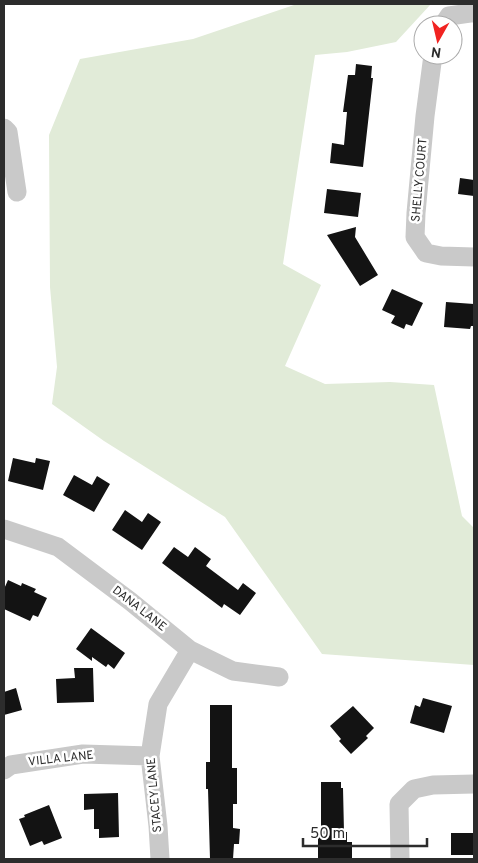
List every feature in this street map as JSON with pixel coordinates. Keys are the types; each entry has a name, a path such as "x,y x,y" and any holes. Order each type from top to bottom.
{"street":[{"path":"453,15 472,10"},
{"name":"SHELLY COURT","path":"432,65 415,237 426,253 441,256 474,257"},
{"path":"4,128 8,132 17,192"},
{"name":"DANA LANE","path":"4,530 58,546 190,650 233,671 279,677"},
{"name":"STACEY LANE","path":"160,859 150,756 158,704 190,650"},
{"name":"VILLA LANE","path":"4,770 11,764 83,754 150,756"},
{"path":"400,859 399,804 414,789 433,785 474,784"}],"green space":[{"path":"297,4 431,4 421,15 413,15 413,24 396,42 347,52 315,55 283,264 321,285 285,366 325,384 390,382 434,385 462,516 474,528 474,665 322,654 225,517 104,441 52,404 57,367 50,287 49,135 80,59 193,39"}],"building":[{"path":"356,64 372,66 371,78 373,78 363,167 330,163 332,143 344,145 347,112 343,112 348,75 355,75"},
{"path":"460,178 474,180 474,196 458,194"},
{"path":"327,189 361,193 358,217 324,213"},
{"path":"356,227 355,237 378,275 360,286 327,235"},
{"path":"392,289 423,303 412,326 406,324 404,329 391,323 395,316 382,310"},
{"path":"446,302 474,304 474,326 471,326 470,329 444,327"},
{"path":"13,458 35,463 36,458 50,461 43,490 8,481"},
{"path":"74,475 92,485 97,476 110,484 94,512 63,495"},
{"path":"125,510 142,522 148,513 161,522 142,550 112,530"},
{"path":"174,547 188,557 195,547 211,559 206,566 238,590 243,583 256,593 240,615 224,604 222,608 162,563"},
{"path":"8,580 21,586 22,583 36,589 34,592 47,598 38,617 33,615 30,621 4,609 4,589"},
{"path":"91,628 125,653 114,669 108,664 106,667 92,657 92,661 76,649"},
{"path":"74,668 93,668 94,702 57,703 56,679 75,678"},
{"path":"16,688 22,710 4,715 4,692"},
{"path":"423,698 452,706 444,733 410,723 415,705 420,707"},
{"path":"210,705 232,705 232,768 237,768 237,804 233,804 233,828 240,829 239,844 234,844 233,859 210,859 206,762 210,762"},
{"path":"353,706 374,728 366,736 368,738 351,754 339,741 341,739 330,726"},
{"path":"321,782 341,782 341,788 343,788 344,832 347,832 347,842 352,842 352,859 318,859 318,832 321,832"},
{"path":"118,793 119,837 99,838 99,829 94,829 94,809 84,810 84,794"},
{"path":"49,805 62,838 44,845 42,841 30,846 19,819 25,817 24,815"},
{"path":"451,833 474,833 474,855 451,855"}]}
